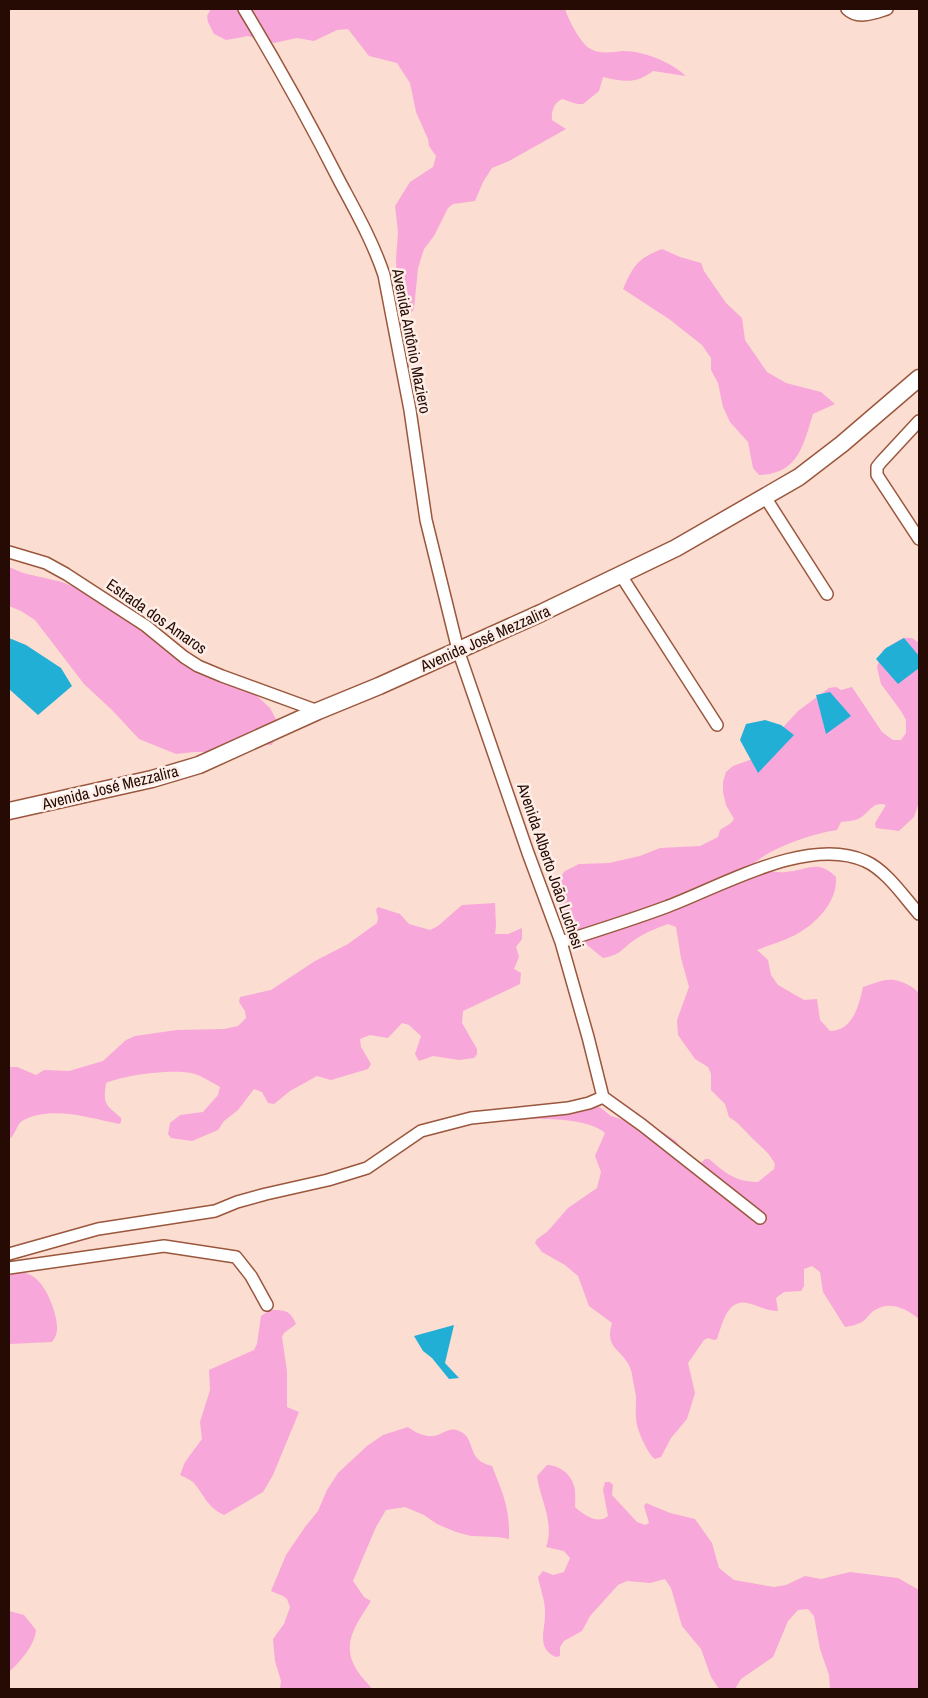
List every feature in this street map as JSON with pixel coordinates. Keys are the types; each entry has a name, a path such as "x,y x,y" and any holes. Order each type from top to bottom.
{"main road":[{"name":"Avenida José Mezzalira","path":"9,811 152,779 229,752 541,613 676,548 799,477 919,378"}],"street":[{"name":"Avenida Antônio Maziero","path":"244,9 308,118 378,258 384,275 410,410 426,520 458,650"},
{"path":"847,9 850,12 864,16 886,9"},
{"path":"919,421 877,467 877,475 919,539"},
{"path":"765,497 828,594"},
{"name":"Estrada dos Amaros","path":"9,552 46,563 66,574 146,626 198,666 318,711"},
{"path":"620,574 717,725"},
{"name":"Avenida Alberto João Luchesi","path":"458,650 528,853 561,942 603,1097"},
{"path":"561,942 666,907 764,867 809,855 828,853 868,862 881,871 919,914"},
{"path":"9,1254 98,1229 207,1212 266,1194 328,1180 367,1168 421,1131 471,1118 568,1108 589,1103 603,1097 642,1125 760,1218"},
{"path":"9,1268 164,1246 236,1257 251,1276 268,1305"}],"shaded area":[{"path":"211,9 565,9 578,36 589,48 597,52 631,51 648,55 673,66 686,76 653,71 641,78 630,81 603,77 599,91 583,104 562,99 559,101 552,113 552,120 566,129 509,161 492,168 483,182 475,201 453,204 448,208 434,236 424,249 418,268 414,309 411,313 406,312 402,304 397,281 398,232 395,206 410,182 433,167 436,156 429,146 428,139 416,112 410,83 397,63 369,56 348,29 337,30 314,41 297,38 274,43 248,36 226,40 214,34 208,22 207,16"},
{"path":"662,249 701,263 704,271 726,303 742,318 745,340 767,372 786,383 821,392 835,404 813,414 802,447 791,464 782,470 759,475 753,468 748,442 730,422 723,407 718,383 711,370 711,358 702,345 669,319 623,289 637,264 647,256"},
{"path":"9,567 23,573 62,582 117,605 142,630 257,696 270,708 280,727 272,745 252,743 212,752 176,754 139,739 84,684 35,620 9,606"},
{"path":"903,638 912,638 919,643 919,802 914,817 899,831 876,828 875,823 886,805 877,804 858,819 841,822 837,830 804,838 771,852 753,864 753,871 759,877 759,870 761,869 782,872 817,867 829,871 836,877 836,886 829,904 817,919 803,931 757,950 768,960 771,975 778,985 804,1000 817,999 820,1020 830,1031 844,1027 854,1016 863,987 881,981 892,980 903,983 919,993 919,1319 904,1309 887,1306 873,1311 860,1323 845,1327 823,1292 820,1272 812,1266 804,1269 804,1286 801,1291 784,1292 776,1298 778,1311 747,1303 735,1305 726,1314 717,1339 708,1338 704,1340 688,1363 695,1393 687,1419 671,1438 661,1457 655,1459 647,1448 638,1429 632,1374 626,1360 611,1340 612,1323 589,1306 578,1276 565,1265 542,1252 535,1243 568,1208 597,1188 601,1172 595,1156 605,1133 584,1123 566,1120 509,1120 499,1118 597,1105 611,1116 664,1133 676,1141 688,1158 700,1164 705,1159 709,1159 726,1172 743,1180 758,1182 774,1169 775,1164 764,1149 729,1117 725,1104 711,1090 711,1074 708,1067 695,1059 678,1035 677,1020 689,987 681,958 676,927 668,924 652,930 636,939 618,953 603,958 587,945 563,915 556,896 557,881 565,871 579,864 609,863 640,856 660,848 700,846 718,837 720,830 734,819 726,805 723,792 726,772 733,766 755,758 798,711 829,688 836,687 841,690 852,687 882,732 893,740 901,740 906,733 906,720 881,684 877,667 883,650"},
{"path":"495,903 495,934 508,934 522,928 522,939 516,947 519,957 514,969 521,973 520,984 463,1011 462,1023 477,1049 477,1054 474,1058 459,1060 433,1056 419,1061 415,1054 421,1036 409,1025 402,1023 388,1038 370,1035 360,1039 361,1047 371,1064 368,1069 331,1080 317,1076 290,1091 274,1104 268,1103 262,1092 254,1089 238,1110 224,1121 218,1130 192,1141 171,1138 168,1134 170,1123 180,1115 203,1112 218,1095 220,1087 195,1074 182,1072 136,1075 106,1083 106,1104 121,1118 119,1124 70,1114 45,1114 33,1116 22,1121 9,1139 9,1067 17,1067 36,1075 44,1070 69,1071 103,1061 126,1040 135,1036 177,1030 224,1029 238,1026 246,1018 245,1011 239,1002 240,997 271,990 315,961 348,944 377,923 376,910 378,907 400,914 409,924 430,930 438,926 462,905"},
{"path":"9,1269 32,1276 44,1288 52,1304 57,1321 56,1335 52,1342 9,1344"},
{"path":"270,1310 280,1310 289,1313 296,1324 284,1333 282,1337 287,1371 287,1407 299,1412 273,1475 263,1492 224,1515 210,1505 194,1483 180,1475 185,1462 202,1439 200,1422 210,1390 209,1370 254,1350 257,1344 261,1316"},
{"path":"408,1427 427,1436 437,1435 449,1430 459,1431 464,1434 478,1459 492,1466 507,1510 509,1539 471,1536 456,1532 405,1507 386,1510 376,1527 353,1581 364,1597 371,1601 353,1632 350,1641 351,1658 357,1670 372,1689 280,1689 281,1681 275,1661 273,1639 284,1624 290,1607 287,1599 271,1591 286,1555 318,1511 327,1490 338,1473 367,1446 383,1435"},
{"path":"547,1465 560,1468 567,1474 575,1488 575,1507 591,1518 600,1520 608,1516 603,1490 605,1482 610,1482 613,1485 612,1495 637,1522 645,1525 649,1523 644,1506 646,1503 670,1513 695,1519 712,1543 719,1568 734,1580 774,1587 786,1585 805,1576 821,1579 850,1572 898,1578 919,1590 919,1689 830,1689 829,1675 820,1649 814,1616 808,1609 798,1610 788,1621 773,1657 741,1679 735,1689 719,1689 711,1677 701,1649 682,1626 671,1588 665,1579 650,1583 627,1581 618,1585 590,1616 582,1631 564,1641 560,1647 560,1656 556,1657 546,1649 544,1643 545,1608 538,1577 543,1571 553,1575 564,1572 570,1558 564,1551 546,1547 549,1529 548,1520 537,1476"},
{"path":"9,1611 24,1615 36,1630 30,1647 9,1672"}],"water":[{"path":"9,638 26,645 61,668 72,686 38,715 9,689"},
{"path":"904,638 919,656 919,668 898,684 876,659 886,648"},
{"path":"830,692 851,716 826,734 816,695"},
{"path":"765,720 781,725 794,735 758,773 740,740 746,724"},
{"path":"454,1325 445,1363 459,1378 449,1379 432,1358 423,1351 414,1336"}]}
